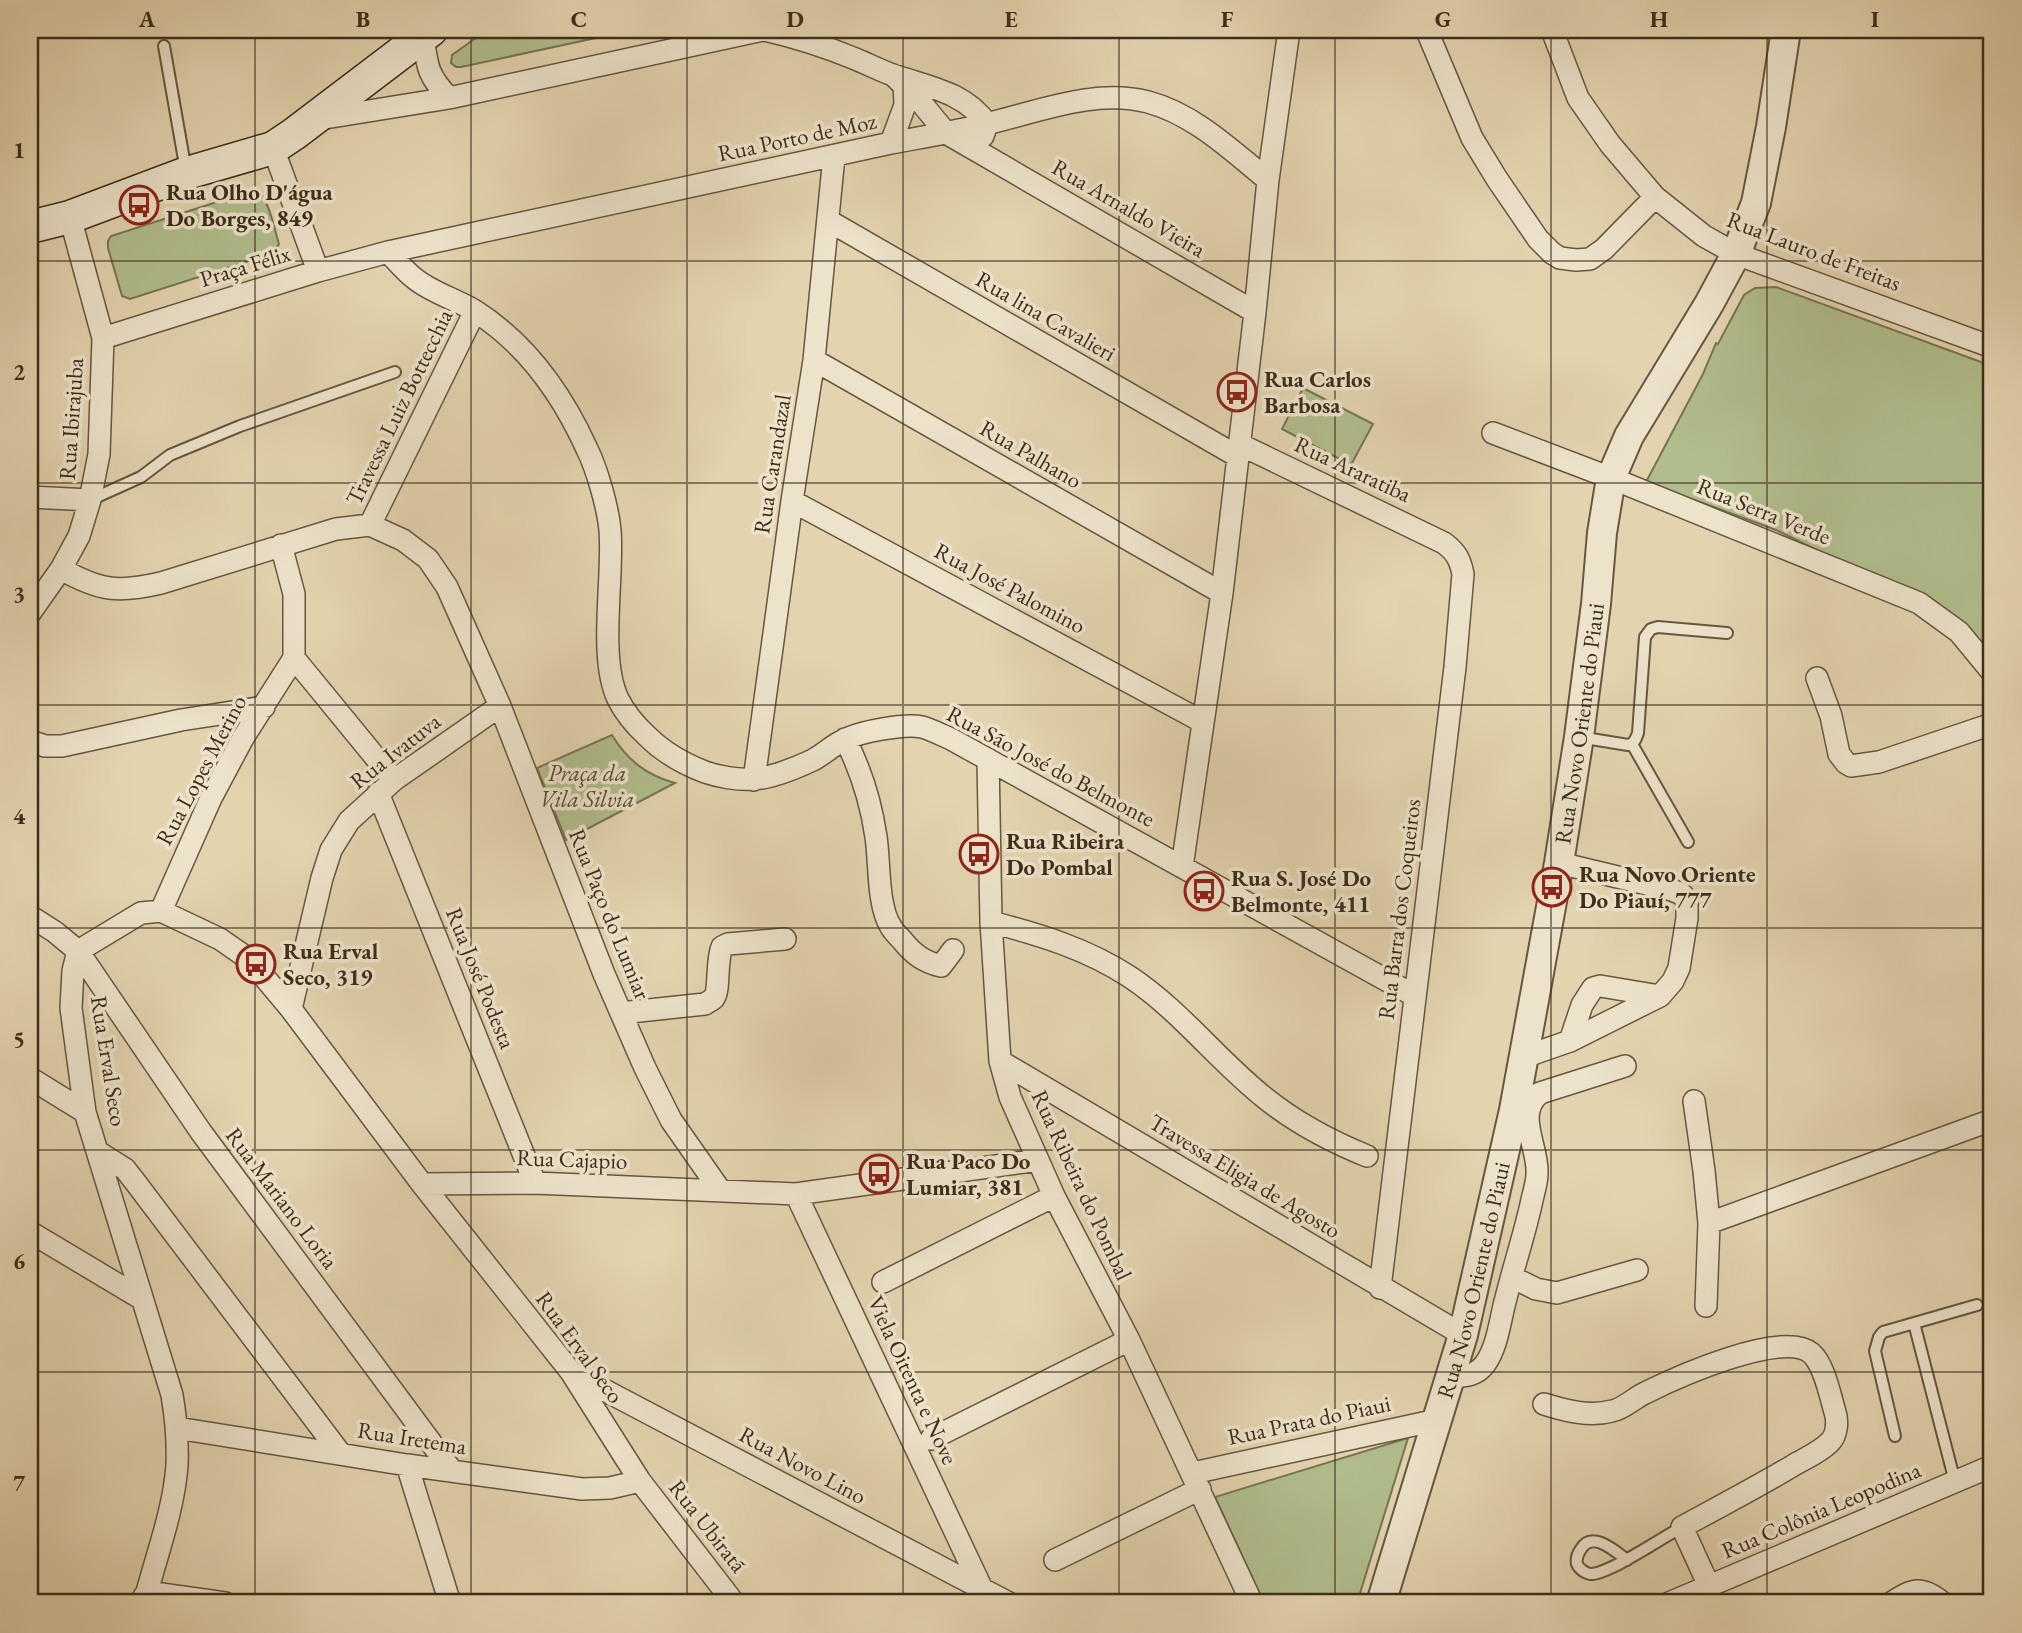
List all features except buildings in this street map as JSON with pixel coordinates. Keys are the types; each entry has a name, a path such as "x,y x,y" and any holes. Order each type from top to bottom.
{"main road":[{"path":"30,228 70,217 187,173 273,148 427,32"}],"street":[{"path":"311,120 449,98 764,30 803,40 898,80 953,95 976,110 987,124 977,151"},
{"path":"1182,867 1222,593 1268,180 1289,30"},
{"name":"Rua Lauro de Freitas","path":"1552,30 1578,98 1610,144 1655,197 1704,236 1736,254 1992,347"},
{"name":"Rua Novo Oriente do Piaui","path":"1381,1603 1452,1377 1514,1110 1559,863 1611,478 1629,436 1736,254 1756,203 1786,30"},
{"path":"1427,31 1472,138 1538,239 1552,253 1560,258 1590,259 1604,249 1655,197"},
{"path":"427,32 427,67 436,84 449,98"},
{"path":"898,80 946,133"},
{"path":"891,143 905,105 898,80"},
{"path":"930,113 953,95"},
{"name":"Rua Porto de Moz","path":"318,271 388,252 946,133 1076,101 1126,97 1150,102 1181,115 1209,133 1268,180"},
{"name":"Rua Arnaldo Vieira","path":"946,133 1255,312"},
{"name":"Praça Félix","path":"103,338 318,271 273,148"},
{"name":"Rua Carandazal","path":"754,779 814,360 834,156"},
{"name":"Rua Ibirajuba","path":"30,613 61,569 79,536 90,500 99,454 103,338 70,217"},
{"name":"Rua lina Cavalieri","path":"829,221 1238,450"},
{"name":"Rua São José do Belmonte","path":"388,252 416,280 475,311 528,354 570,414 589,452 610,528 608,634 610,670 617,698 634,724 655,744 682,761 708,772 754,779 814,760 845,739 891,727 920,727 951,739 988,759 1415,996"},
{"name":"Travessa Luiz Bottecchia","path":"370,525 475,311"},
{"name":"Rua Palhano","path":"814,360 1222,593"},
{"name":"Rua Serra Verde","path":"1493,433 1919,603 1959,632 1992,672"},
{"name":"Rua Araratiba","path":"1238,450 1444,543"},
{"path":"30,498 90,500"},
{"name":"Rua José Palomino","path":"792,501 1203,722"},
{"path":"61,569 99,586 119,590 140,588 336,529 370,525"},
{"name":"Rua Paço do Lumiar","path":"370,525 403,540 428,559 447,587 500,706 645,1068 671,1120 720,1190"},
{"name":"Rua Barra dos Coqueiros","path":"1380,1288 1455,667 1463,573 1455,551 1444,543"},
{"path":"281,545 293,594 294,658"},
{"name":"Rua Lopes Merino","path":"161,911 211,798 243,738 294,658"},
{"name":"Rua José Podesta","path":"294,658 386,787 535,1183"},
{"path":"1817,678 1831,716 1839,754 1851,766 1879,762 1992,724"},
{"name":"Rua Ivatuva","path":"291,1010 322,878 331,850 349,821 386,787 500,706"},
{"path":"30,741 45,746 62,746 181,720 264,708"},
{"path":"845,739 856,761 869,803 876,838 882,898 890,926 912,952 928,963 941,966 953,950"},
{"name":"Rua Ribeira do Pombal","path":"988,759 992,922 1000,1061 1010,1097 1054,1196 1129,1340 1252,1603"},
{"path":"1524,1057 1570,1041 1660,996 1673,981 1679,968 1687,918 1687,902 1682,894 1559,863"},
{"path":"78,951 141,913 161,911"},
{"name":"Rua Erval Seco","path":"161,911 220,939 243,955 291,1010 422,1184 571,1373 640,1481"},
{"name":"Rua Mariano Loria","path":"30,916 78,951 201,1132 452,1471"},
{"path":"992,922 1087,952 1132,979 1185,1022 1264,1097 1300,1124 1338,1145 1367,1156"},
{"path":"621,1013 705,1004 717,995 717,972 722,947 728,944 785,939"},
{"name":"Rua Erval Seco","path":"78,951 73,971 71,1008 85,1112 172,1395 177,1428 177,1468 169,1509 144,1597"},
{"path":"1570,1041 1582,1005 1593,988 1600,986 1660,996"},
{"name":"Travessa Eligia de Agosto","path":"1000,1061 1463,1335"},
{"path":"1452,1377 1477,1373 1485,1365 1494,1342 1538,1172 1528,1118 1534,1098 1540,1093 1625,1066"},
{"path":"30,1077 85,1112"},
{"path":"1694,1101 1709,1223 1706,1306"},
{"path":"1709,1223 1992,1120"},
{"path":"98,1152 125,1169 340,1453"},
{"path":"720,1190 796,1194 1038,1160"},
{"name":"Rua Cajapio","path":"422,1184 535,1183 720,1190"},
{"name":"Viela Oitenta e Nove","path":"796,1194 982,1589"},
{"path":"883,1282 1054,1196"},
{"path":"30,1232 142,1299"},
{"path":"1512,1277 1536,1289 1557,1293 1637,1270"},
{"path":"930,1438 1129,1340"},
{"path":"1544,1404 1593,1414 1615,1411 1642,1394 1711,1363 1794,1345 1810,1352 1823,1374 1837,1417 1833,1438 1766,1482 1682,1527 1709,1586"},
{"name":"Rua Novo Lino","path":"571,1373 1009,1603"},
{"name":"Rua Prata do Piaui","path":"1055,1560 1196,1481 1437,1420"},
{"name":"Rua Iretema","path":"177,1428 407,1465 582,1489 610,1488 640,1481"},
{"path":"407,1465 450,1603"},
{"name":"Rua Colônia Leopodina","path":"1669,1603 1992,1466"},
{"name":"Rua Ubiratã","path":"640,1481 734,1603"},
{"path":"1891,1603 1912,1591 1924,1590 1943,1603"},
{"path":"144,1597 225,1603"}],"lane":[{"path":"164,47 187,173"},
{"path":"90,500 141,477 170,455 240,425 395,372"},
{"path":"1632,744 1638,733 1645,637 1651,629 1658,626 1727,633"},
{"path":"1578,737 1632,744"},
{"path":"1632,744 1688,842"},
{"path":"1895,1436 1875,1343 1883,1332 1977,1305"},
{"path":"1914,1323 1955,1482"},
{"path":"1627,1560 1682,1527"}],"green space":[{"path":"487,30 633,30 461,67 451,63 452,55"},
{"path":"254,190 264,198 270,213 279,244 274,253 130,299 122,296 108,248 111,236"},
{"path":"1776,287 1992,366 1992,658 1959,620 1776,530 1646,482 1703,374 1716,343 1718,344 1744,295 1755,288"},
{"path":"1303,388 1373,424 1351,465 1282,429"},
{"name":"Praça da Vila Silvia","path":"612,735 638,765 655,776 675,783 566,840 537,768"},
{"path":"1408,1438 1357,1603 1264,1603 1215,1497"}],"place":[{"name":"Rua Olho D'água Do Borges, 849","path":"139,205"},
{"name":"Rua Carlos Barbosa","path":"1237,392"},
{"name":"Rua Ribeira Do Pombal","path":"979,854"},
{"name":"Rua Novo Oriente Do Piauí, 777","path":"1552,887"},
{"name":"Rua S. José Do Belmonte, 411","path":"1204,891"},
{"name":"Rua Erval Seco, 319","path":"256,964"},
{"name":"Rua Paco Do Lumiar, 381","path":"879,1174"}]}
